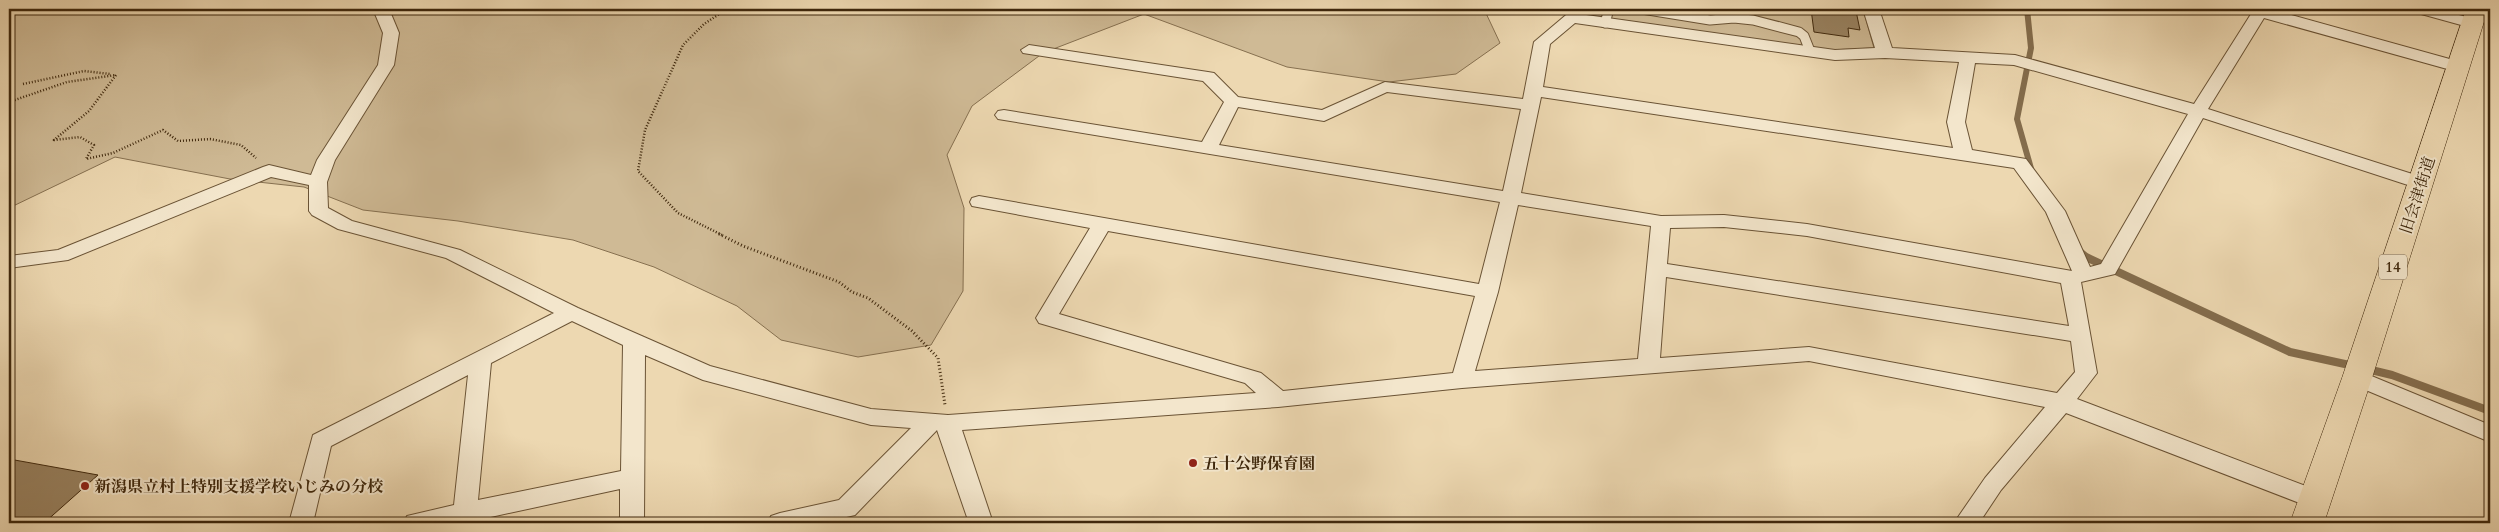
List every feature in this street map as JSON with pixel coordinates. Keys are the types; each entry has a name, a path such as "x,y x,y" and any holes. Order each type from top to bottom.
{"main road":[{"name":"旧会津街道","path":"2311,512 2421,184 2474,16"}],"street":[{"path":"381,9 391,33 386,65 326,160 318,182 318,211 345,225 453,254 571,313 703,372 871,417 939,423 1278,399 1462,380 1809,354 2061,402 2311,512"},
{"path":"1870,9 1885,53"},
{"path":"2419,9 2474,16"},
{"path":"1004,115 1661,222 1724,221 1807,230 2076,276 2108,269 2256,10 2458,67"},
{"path":"1462,380 1488,292 1511,198 1533,98 1542,42 1572,18 1607,16 1834,55 1885,53 2015,60 2198,111 2421,184"},
{"path":"1029,50 1208,77 1233,101 1324,116 1385,87 1533,98 2020,162 2055,211 2076,276 2086,373 1993,484 1966,523"},
{"path":"1964,154 1956,122 1968,58"},
{"path":"1208,148 1233,101"},
{"path":"9,262 61,256 269,171 318,182"},
{"path":"979,202 1488,292"},
{"path":"1648,366 1661,222"},
{"path":"1102,224 1046,318 1253,378 1278,399"},
{"path":"1657,269 2082,335"},
{"path":"302,523 321,441 571,313"},
{"path":"632,523 634,340"},
{"path":"464,518 480,360"},
{"path":"2357,378 2490,434"},
{"path":"780,523 805,521 846,508 939,423"},
{"path":"939,423 981,523"},
{"path":"416,523 464,518 633,477"}],"lane":[{"path":"1642,9 1710,20 1734,18 1799,32 1804,36 1810,51"}],"path":[{"path":"727,9 704,24 683,44 645,130 638,171 678,213 743,246 840,282 852,292 868,298 912,331 938,358 939,423"},
{"path":"23,84 84,71 116,75"},
{"path":"9,102 67,82 116,75"},
{"path":"116,75 107,90 90,110 54,140 80,137 94,145 86,159 113,153 163,130 178,141 210,139 241,145 269,171"}],"shaded area":[{"path":"9,9 1484,9 1500,43 1456,74 1389,82 1287,67 1144,14 1043,53 972,106 947,155 964,208 963,291 931,345 858,357 781,340 737,306 654,267 573,240 458,221 363,210 304,187 230,179 115,157 9,208"},
{"path":"1586,9 1863,9 1874,48 1829,50 1573,13"}],"building":[{"path":"1811,9 1856,11 1860,30 1848,28 1849,37 1814,32"},
{"path":"9,459 98,475 44,523 9,523"}],"waterway":[{"path":"2027,9 2031,48 2017,119 2032,172"},
{"path":"2080,252 2086,257 2290,352 2354,366"},
{"path":"2367,369 2392,375 2490,411"}],"place":[{"name":"五十公野保育園","path":"1193,463"},
{"name":"新潟県立村上特別支援学校いじみの分校","path":"85,486"}]}
